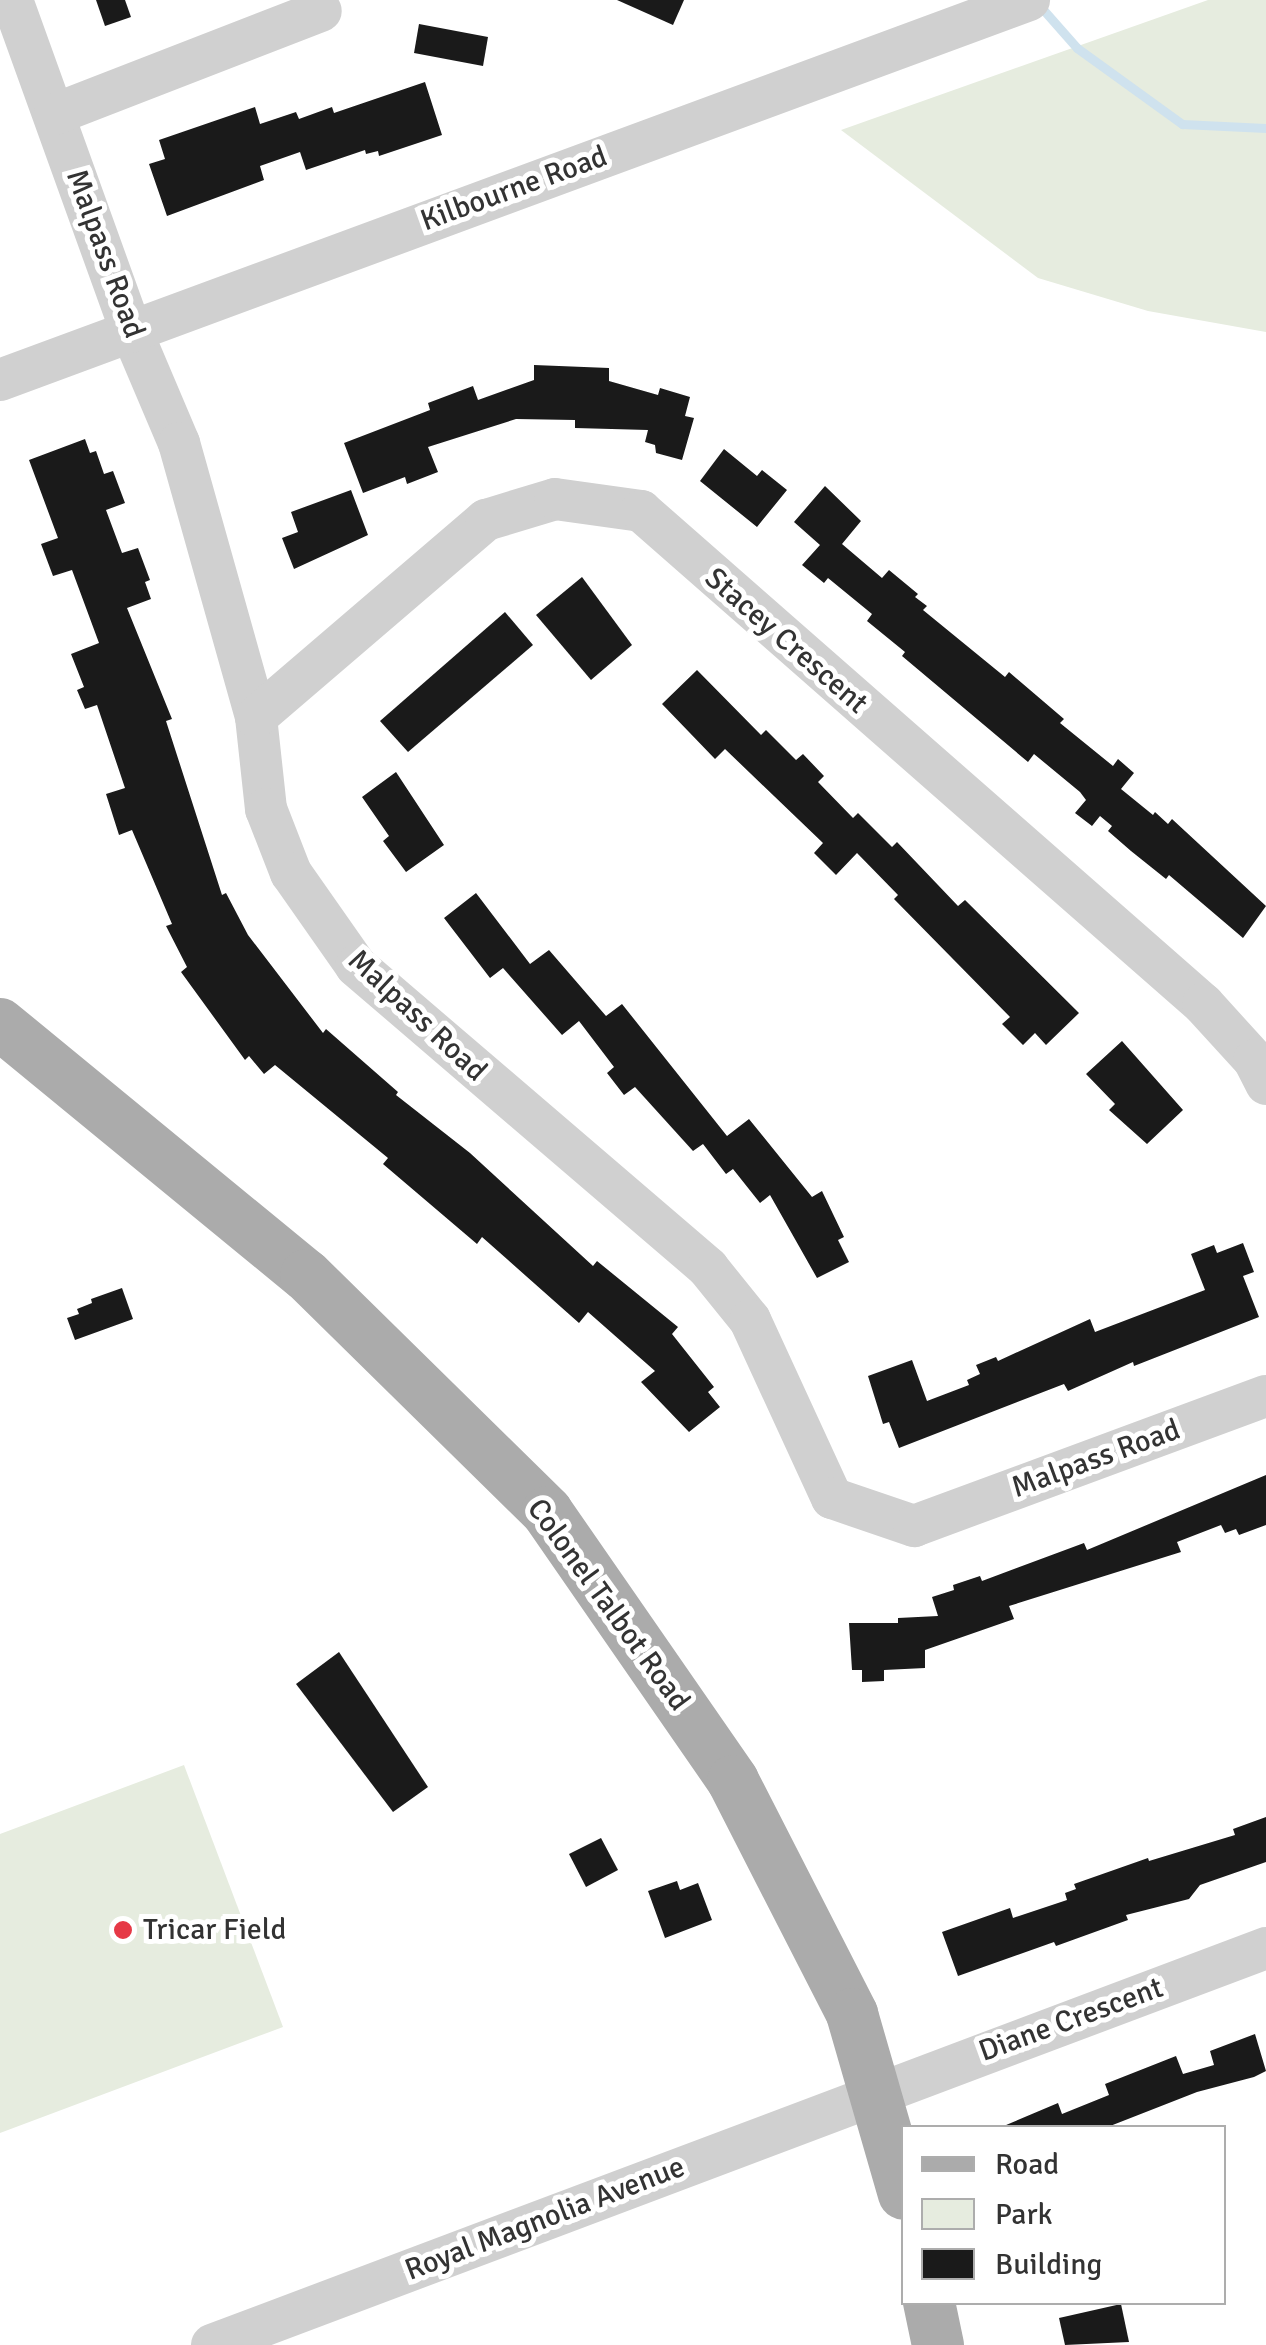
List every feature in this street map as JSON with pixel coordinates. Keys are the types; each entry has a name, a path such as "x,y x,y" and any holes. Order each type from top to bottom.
{"main road":[{"name":"Colonel Talbot Road","path":"0,1024 306,1275 547,1512 733,1781 852,2014 901,2183"},
{"path":"929,2305 938,2345"}],"street":[{"name":"Malpass Road","path":"12,0 131,330 179,443 256,716 266,809 291,873 356,966 708,1268 750,1320 832,1498 914,1526 1266,1396"},
{"name":"Kilbourne Road","path":"0,380 1029,0"},
{"path":"56,114 322,12"},
{"name":"Stacey Crescent","path":"256,716 486,520 555,499 641,511 1203,1004 1254,1060 1266,1084"},
{"name":"Diane Crescent","path":"877,2092 1266,1948"},
{"name":"Royal Magnolia Avenue","path":"212,2345 877,2092"}],"green space":[{"path":"1208,0 1266,0 1266,332 1148,311 1038,278 841,130"},
{"name":"Tricar Field","path":"184,1765 283,2027 0,2133 0,1834"}],"building":[{"path":"96,0 125,0 131,17 105,26"},
{"path":"617,0 684,0 673,25"},
{"path":"419,24 488,37 483,66 414,53"},
{"path":"425,82 442,135 379,156 378,151 366,154 365,150 306,170 300,152 260,166 264,180 167,216 149,164 165,159 159,140 255,107 260,124 296,112 299,119 332,107 334,113"},
{"path":"534,365 609,368 609,381 658,395 660,388 690,397 685,416 694,418 682,460 656,453 655,445 645,442 648,430 575,428 575,420 516,419 428,447 438,472 407,484 405,477 363,493 344,443 430,410 428,403 473,386 478,400 534,380"},
{"path":"85,439 90,453 96,451 104,474 113,471 125,503 106,510 122,553 138,548 150,580 145,582 151,599 127,608 172,719 166,721 222,895 226,893 248,935 323,1033 326,1029 398,1092 396,1095 470,1153 593,1266 597,1261 678,1327 672,1334 714,1387 708,1392 720,1407 689,1432 641,1382 655,1371 588,1312 579,1323 482,1237 477,1244 383,1164 388,1158 275,1065 264,1074 249,1056 245,1060 181,972 187,967 166,926 172,924 132,830 119,835 106,794 125,788 97,705 85,709 77,690 84,687 71,654 99,643 72,570 53,576 41,544 58,538 29,460"},
{"path":"724,449 757,476 762,470 787,490 757,527 700,481"},
{"path":"825,486 861,521 842,544 882,578 889,570 918,594 915,597 927,606 923,610 1005,677 1009,672 1064,719 1060,723 1113,766 1118,759 1134,773 1121,789 1168,824 1172,819 1266,906 1243,938 1169,875 1166,879 1131,851 1108,831 1112,826 1100,816 1092,826 1075,813 1086,800 1080,792 1034,754 1028,762 902,656 905,652 867,621 872,614 828,578 824,583 802,565 820,545 794,522"},
{"path":"351,490 368,535 294,569 282,538 298,532 291,512"},
{"path":"582,577 632,645 591,680 536,615"},
{"path":"505,612 533,645 408,752 380,721"},
{"path":"697,670 761,735 766,730 796,760 803,754 824,776 818,782 853,818 858,813 892,847 897,842 958,906 965,900 1079,1013 1046,1045 1035,1033 1023,1045 1002,1024 1010,1017 894,899 898,895 857,853 836,875 814,853 823,843 725,749 715,759 662,704"},
{"path":"396,772 444,845 406,872 383,841 389,836 362,797"},
{"path":"476,893 530,964 549,950 606,1016 622,1004 727,1136 749,1119 812,1197 822,1191 844,1237 838,1240 849,1262 817,1278 770,1195 760,1203 733,1169 726,1174 703,1144 693,1151 635,1087 624,1095 607,1073 614,1067 579,1021 562,1035 503,968 490,978 444,918"},
{"path":"1122,1041 1183,1110 1147,1144 1109,1110 1115,1104 1086,1074"},
{"path":"1243,1243 1254,1272 1243,1276 1259,1317 1134,1366 1133,1362 1068,1391 1064,1384 899,1448 889,1422 883,1424 868,1376 912,1360 927,1401 969,1385 967,1380 980,1374 976,1365 996,1357 998,1361 1090,1319 1095,1332 1205,1290 1191,1254 1214,1245 1217,1253"},
{"path":"122,1288 133,1319 75,1340 67,1318 79,1314 77,1309 92,1303 91,1299"},
{"path":"1266,1475 1266,1525 1239,1535 1236,1529 1225,1533 1221,1525 1177,1542 1181,1552 1009,1606 1014,1619 925,1650 925,1668 884,1670 884,1681 862,1682 862,1670 852,1670 849,1623 898,1623 898,1618 938,1616 932,1597 954,1590 953,1585 980,1576 982,1581 1084,1543 1087,1550"},
{"path":"339,1652 428,1787 393,1812 296,1684"},
{"path":"1266,1817 1266,1862 1200,1885 1189,1899 1126,1915 1128,1920 958,1976 942,1932 1010,1908 1013,1918 1067,1900 1065,1893 1076,1889 1074,1884 1148,1858 1149,1861 1235,1835 1233,1829"},
{"path":"601,1838 618,1870 586,1887 569,1854"},
{"path":"677,1881 680,1890 698,1883 712,1920 665,1938 648,1891"},
{"path":"1255,2034 1266,2071 1197,2092 1113,2125 1006,2125 1058,2103 1062,2114 1109,2095 1105,2084 1176,2056 1183,2074 1214,2065 1210,2051"},
{"path":"1121,2305 1129,2342 1065,2345 1059,2318"}],"waterway":[{"path":"1040,6 1077,48 1182,124 1266,128"}],"place":[{"name":"Tricar Field","path":"123,1930"}]}
